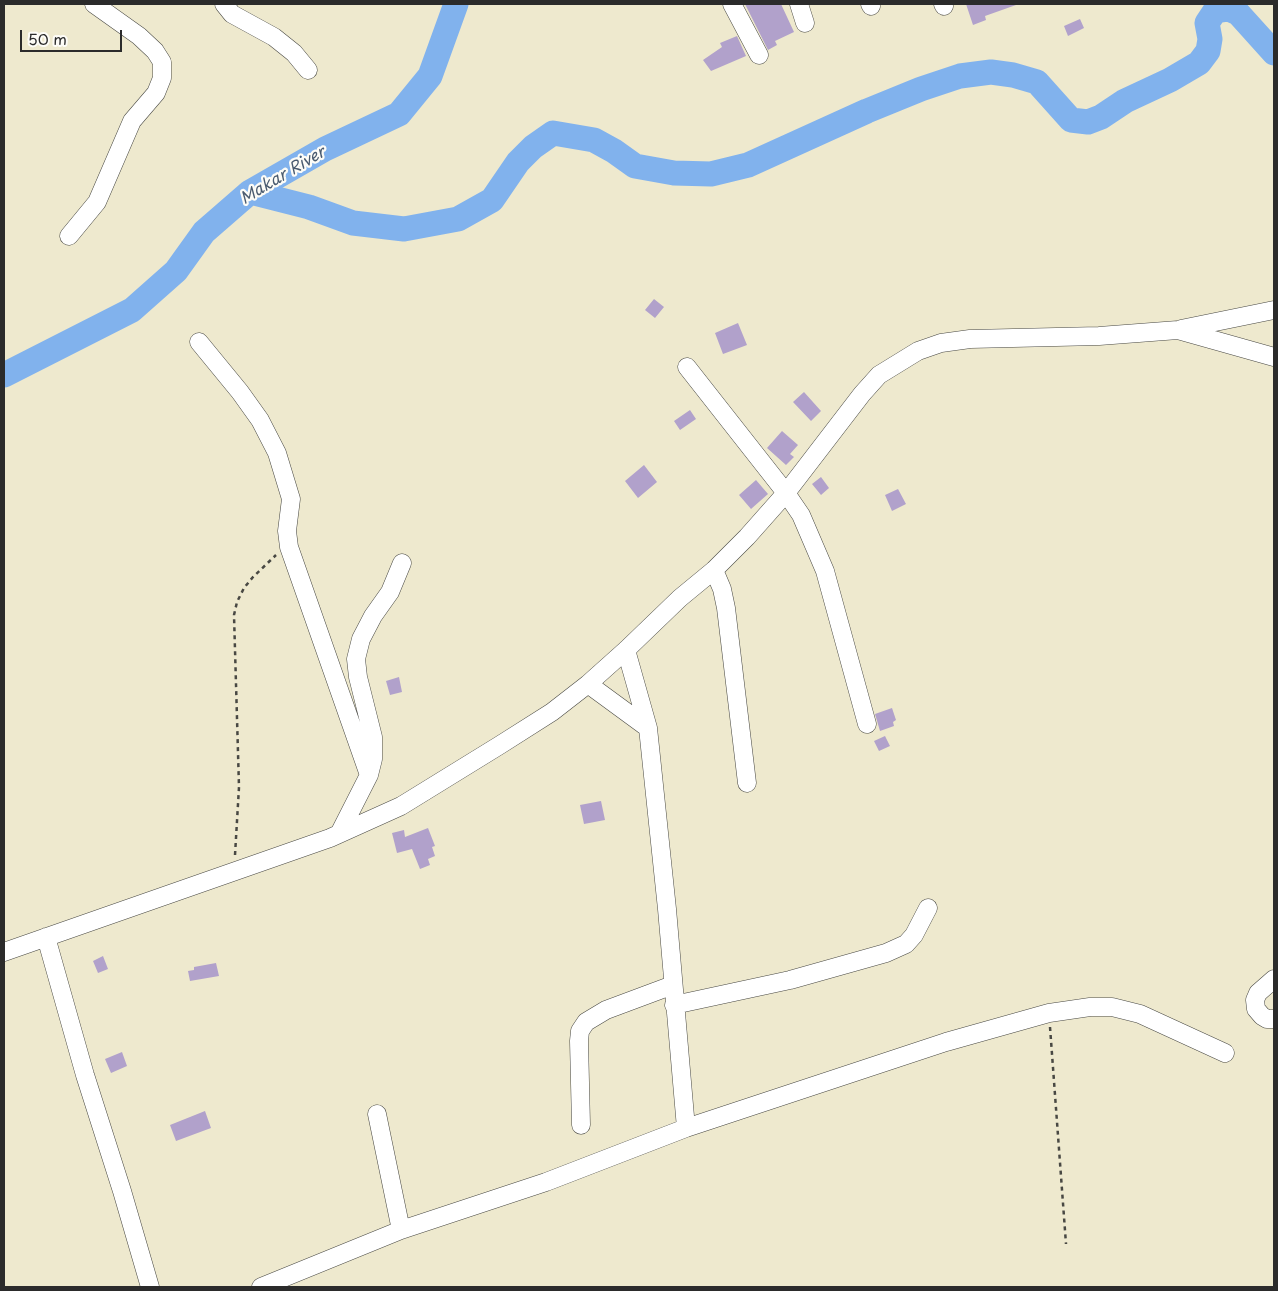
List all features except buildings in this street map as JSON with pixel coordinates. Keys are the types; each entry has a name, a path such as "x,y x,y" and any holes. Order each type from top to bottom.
{"street":[{"path":"69,236 97,202 132,121 156,93 162,78 162,62 156,51 140,36 94,4"},
{"path":"224,4 232,14 274,37 294,53 308,70"},
{"path":"732,4 759,55"},
{"path":"799,4 805,23"},
{"path":"4,952 339,834 401,806 552,712 588,684 680,598 714,570 747,537 786,493 862,394 879,375 918,351 941,343 970,339 1099,336 1178,330 1274,310"},
{"path":"1178,330 1274,357"},
{"path":"199,342 255,413 277,452 291,499 288,531 289,548 369,775"},
{"path":"688,367 786,493 808,529 825,571 867,724"},
{"path":"339,834 369,775 373,759 373,737 358,677 356,659 361,639 373,616 390,592 402,563"},
{"path":"714,570 722,589 726,608 747,783"},
{"path":"626,650 648,728 666,899 672,985 686,1128"},
{"path":"588,684 648,728"},
{"path":"674,1005 782,982 886,953 906,944 914,935 928,908"},
{"path":"46,937 85,1075 120,1182 150,1287"},
{"path":"1274,979 1258,993 1255,1000 1256,1009 1262,1016 1267,1019 1274,1019"},
{"path":"581,1125 580,1031 586,1022 606,1010 672,985"},
{"path":"261,1287 401,1230 546,1182 686,1128 946,1042 1049,1013 1090,1007 1112,1007 1140,1014 1225,1053"},
{"path":"377,1114 401,1230"}],"path":[{"path":"234,871 239,787 234,615 244,588 279,552 288,531"},
{"path":"1049,1013 1066,1244"}],"waterway":[{"name":"Makar River","path":"4,375 132,310 176,271 204,232 250,192 325,149 399,114 430,76 456,4"},
{"path":"250,192 309,207 353,223 404,229 458,219 492,200 518,162 533,147 553,133 594,140 635,166 674,173 711,174 748,165 867,111 921,89 960,76 991,72 1013,75 1037,82 1071,120 1088,122 1101,117 1125,101 1170,80 1199,63 1208,51 1210,39 1207,23 1215,11 1229,9 1238,13 1274,53"}]}
